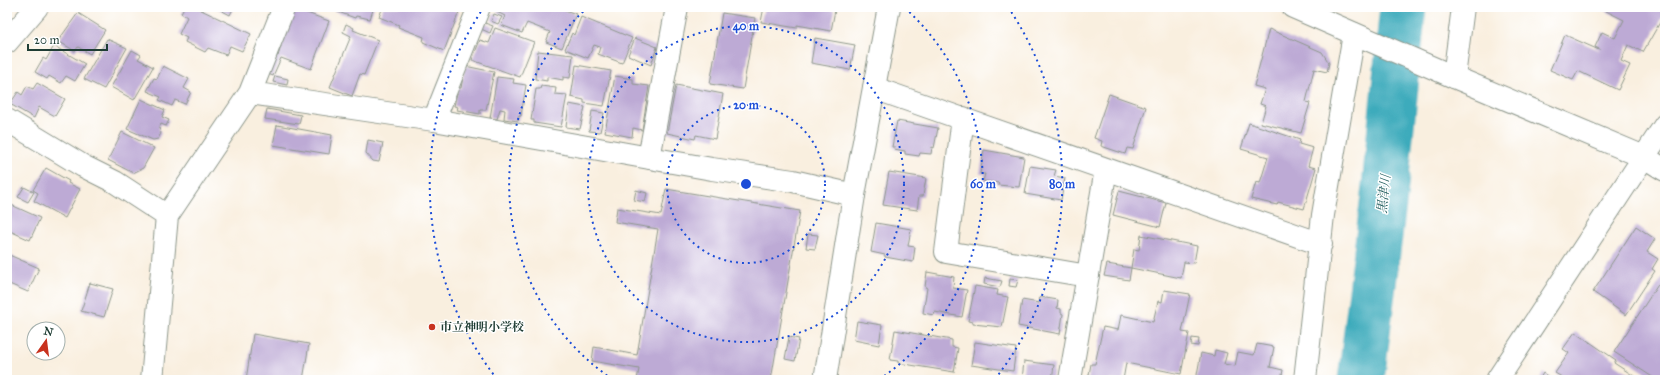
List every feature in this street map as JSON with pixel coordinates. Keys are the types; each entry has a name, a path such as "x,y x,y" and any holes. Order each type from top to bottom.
{"street":[{"path":"7,42 37,7"},
{"path":"152,380 167,216 250,93 284,7"},
{"path":"434,120 479,7"},
{"path":"649,158 677,7"},
{"path":"825,380 854,195 889,7"},
{"path":"1293,7 1644,157 1665,170"},
{"path":"1445,73 1463,7"},
{"path":"1304,380 1321,244 1323,215 1354,34"},
{"path":"874,88 1321,244"},
{"path":"250,93 434,120 649,158 793,181 854,195"},
{"path":"963,118 946,252 1088,276"},
{"path":"7,120 83,166 115,182 167,216"},
{"path":"1497,380 1665,125"},
{"path":"1070,380 1106,169"}],"building":[{"path":"184,7 195,7 251,34 242,51 230,46 226,55 208,48 205,52 185,42 187,38 179,34 187,17 181,13"},
{"path":"215,7 234,7 230,15"},
{"path":"324,7 374,7 370,19 356,16 355,18"},
{"path":"383,7 446,7 459,12 444,51 423,42 424,37 398,27 399,25 379,17"},
{"path":"499,7 557,7 576,14 562,48 546,42 550,32 527,23 522,33 501,25 505,16 497,12"},
{"path":"764,7 832,7 832,10 835,10 831,31 797,25 797,28 761,22"},
{"path":"1598,7 1665,7 1665,18 1663,17 1643,52 1628,45 1621,61 1630,65 1618,90 1578,71 1573,80 1550,70 1565,35 1599,50 1595,47 1602,32 1615,38 1624,20"},
{"path":"293,8 329,21 311,69 281,58 273,76 264,72 271,54 278,56 281,46 278,45"},
{"path":"78,13 105,30 90,54 78,47 75,51 58,41"},
{"path":"722,13 755,18 743,89 710,84"},
{"path":"494,14 502,17 498,24 491,21"},
{"path":"581,17 632,38 622,63 598,54 600,47 594,45 588,58 565,49 572,33 574,35"},
{"path":"482,22 493,26 490,33 479,28"},
{"path":"346,24 354,28 353,30 378,40 364,75 360,74 352,96 330,87 351,36 343,32"},
{"path":"495,28 534,42 520,77 472,60 480,40 489,43"},
{"path":"1269,29 1322,52 1329,63 1327,72 1314,69 1306,102 1310,103 1301,133 1261,123 1266,106 1260,104 1265,89 1254,86"},
{"path":"635,38 657,47 651,65 628,55"},
{"path":"815,38 855,45 850,70 811,63"},
{"path":"107,39 127,48 104,89 84,79"},
{"path":"54,46 85,64 75,81 66,76 61,83 49,76 47,79 35,72 43,58 46,60"},
{"path":"132,50 141,55 138,59 153,67 134,100 111,87"},
{"path":"538,51 573,55 570,78 563,77 563,80 547,77 547,81 535,79"},
{"path":"576,65 611,71 604,106 584,103 584,100 571,97"},
{"path":"163,66 189,79 184,88 191,92 185,104 175,100 172,106 159,100 161,97 147,91 154,78 157,79"},
{"path":"465,66 494,72 486,110 480,110 480,114 457,110 458,107 454,106 458,88 461,88"},
{"path":"275,76 288,79 287,85 273,82"},
{"path":"615,76 633,79 633,84 649,86 642,130 633,128 632,137 605,132"},
{"path":"497,77 514,79 513,83 526,85 521,116 519,116 518,121 504,119 505,110 500,109 497,119 490,118"},
{"path":"37,83 65,99 55,116 39,107 34,118 10,104 18,92 22,95 27,86 33,89"},
{"path":"676,85 723,94 715,139 696,135 695,139 667,133"},
{"path":"541,86 556,88 555,94 567,95 561,127 534,123 534,120 531,120 536,89 540,89"},
{"path":"1109,94 1146,107 1133,149 1127,148 1125,154 1101,146 1102,141 1094,138"},
{"path":"141,99 165,110 162,117 169,120 166,126 161,124 159,128 161,133 158,139 153,140 127,129"},
{"path":"569,104 585,107 580,129 566,127"},
{"path":"267,109 301,115 299,124 265,119"},
{"path":"592,111 604,113 600,132 589,131"},
{"path":"897,121 938,128 934,148 932,147 931,154 920,153 919,156 905,154 905,151 894,149 895,147 892,147"},
{"path":"1249,123 1300,140 1299,144 1313,148 1308,166 1316,168 1304,209 1278,202 1277,205 1251,199 1256,182 1260,183 1268,157 1241,149"},
{"path":"277,125 332,135 329,154 273,145"},
{"path":"122,132 154,148 143,168 133,173 108,160"},
{"path":"368,140 383,143 379,162 373,161 366,153"},
{"path":"984,150 1024,157 1019,187 998,185 999,183 983,181 985,174 980,174"},
{"path":"1030,166 1056,170 1054,176 1065,178 1061,200 1025,194"},
{"path":"46,168 69,181 68,183 80,189 65,218 34,201 38,193 33,190"},
{"path":"889,172 926,178 923,196 919,196 917,210 883,205"},
{"path":"24,187 34,192 28,202 18,197"},
{"path":"666,189 800,211 771,380 637,380 639,369 592,361 594,347 637,355 658,229 615,222 617,208 661,215"},
{"path":"636,190 647,193 645,202 634,200"},
{"path":"1119,191 1166,203 1160,227 1113,215"},
{"path":"7,203 40,218 30,240 10,231 7,238"},
{"path":"876,223 911,229 908,246 915,247 913,262 885,257 885,255 871,252"},
{"path":"1636,226 1655,239 1647,252 1658,259 1652,269 1655,271 1626,315 1593,292"},
{"path":"808,234 818,235 815,249 806,248"},
{"path":"1141,235 1197,246 1194,263 1184,262 1181,278 1131,268 1134,249 1139,250"},
{"path":"7,254 39,268 28,292 7,283"},
{"path":"1107,264 1131,268 1129,280 1104,276"},
{"path":"927,272 954,277 953,288 967,290 962,317 935,312 934,315 923,313 927,288 925,287"},
{"path":"1663,277 1665,278 1665,380 1657,380 1614,352"},
{"path":"985,278 1002,281 1000,287 984,284"},
{"path":"1010,279 1018,280 1016,287 1009,286"},
{"path":"90,283 113,289 104,317 81,311"},
{"path":"975,286 998,290 997,295 1008,297 1002,327 973,324 973,322 968,321"},
{"path":"1164,290 1190,294 1182,332 1189,333 1181,374 1126,363 1123,380 1088,380 1091,364 1095,364 1103,327 1118,330 1121,315 1153,322 1158,301 1162,302"},
{"path":"1040,297 1058,300 1057,308 1061,309 1061,313 1063,314 1060,334 1018,326 1022,300 1039,303"},
{"path":"857,321 882,325 879,345 854,340"},
{"path":"895,330 952,340 952,347 958,348 954,372 898,363 898,361 890,360"},
{"path":"1575,332 1616,360 1614,363 1637,378 1636,380 1567,380 1555,373 1569,353 1563,349"},
{"path":"253,334 309,344 303,380 246,380"},
{"path":"789,337 799,339 795,361 785,359"},
{"path":"1192,338 1199,339 1198,346 1191,345"},
{"path":"975,342 1016,348 1013,371 971,365"},
{"path":"1257,344 1274,347 1270,367 1283,370 1281,380 1196,380 1201,353 1214,356 1215,350 1227,353 1224,364 1235,366 1238,352 1254,355"},
{"path":"1024,361 1054,365 1052,380 1022,380"},
{"path":"1543,373 1553,380 1539,380"}],"waterway":[{"name":"黒津川","path":"1361,380 1384,196 1403,7"}],"place":[{"name":"市立神明小学校","path":"432,327"}]}
